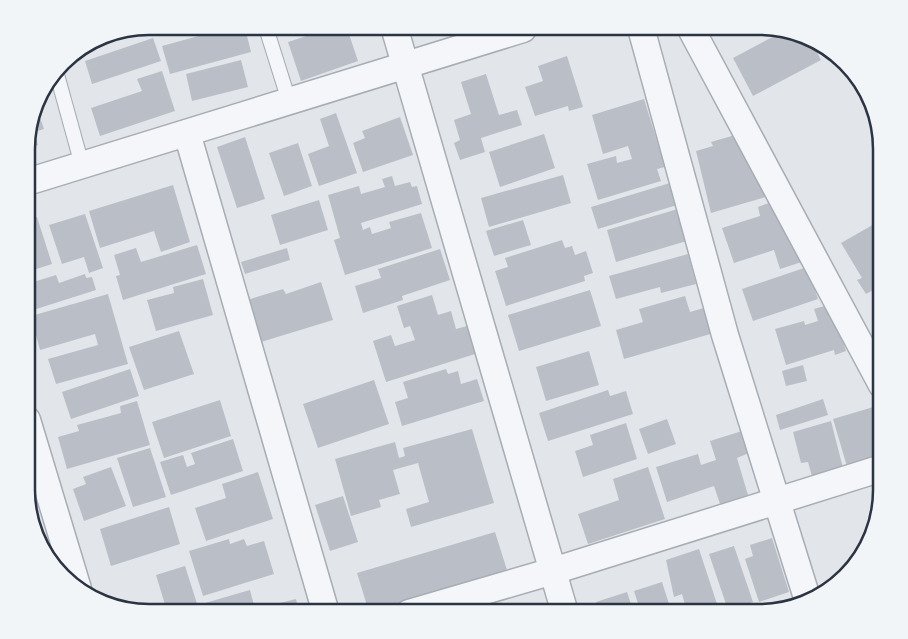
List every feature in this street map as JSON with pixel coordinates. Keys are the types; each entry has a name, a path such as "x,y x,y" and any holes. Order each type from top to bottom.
{"street":[{"path":"396,35 562,604"},
{"path":"35,180 503,35"},
{"path":"643,35 722,325 806,594"},
{"path":"694,35 873,368"},
{"path":"187,133 323,604"},
{"path":"35,447 74,576"},
{"path":"440,604 553,571 873,471"}],"lane":[{"path":"268,35 289,101"},
{"path":"58,80 82,165"}],"building":[{"path":"202,35 247,35 251,52 170,74 162,46"},
{"path":"310,35 349,35 358,61 301,81 288,42"},
{"path":"456,35 468,35 457,39"},
{"path":"774,36 796,41 816,50 821,60 753,96 733,58"},
{"path":"153,38 161,61 92,84 85,61"},
{"path":"567,56 583,107 569,111 568,106 535,116 525,87 543,81 538,66"},
{"path":"241,60 248,87 192,101 186,74"},
{"path":"162,71 175,111 100,136 91,108 142,91 137,79"},
{"path":"486,74 499,115 517,110 522,125 481,138 485,152 460,160 454,143 460,140 454,120 471,114 461,82"},
{"path":"644,99 665,167 657,169 661,181 598,200 587,164 616,156 617,163 632,159 628,146 603,154 592,115"},
{"path":"336,113 357,173 319,186 308,154 329,146 320,119"},
{"path":"40,117 44,129 37,131"},
{"path":"400,117 413,155 363,172 353,143 365,138 362,131"},
{"path":"544,134 555,168 500,187 489,152"},
{"path":"735,135 769,196 711,213 696,151 713,146 711,142"},
{"path":"245,137 265,199 237,208 217,147"},
{"path":"298,143 312,186 284,196 269,153"},
{"path":"563,175 571,203 489,227 481,198"},
{"path":"392,176 395,186 410,182 412,187 417,186 422,204 361,223 363,230 370,227 372,234 391,228 389,222 421,213 432,248 345,275 334,240 340,238 328,195 359,186 361,194 385,187 382,179"},
{"path":"670,183 677,205 598,229 591,207"},
{"path":"173,185 190,242 161,252 154,231 100,248 89,211"},
{"path":"319,200 328,230 280,245 271,215"},
{"path":"774,201 805,261 780,269 774,250 734,263 722,228 760,216 758,207"},
{"path":"681,208 690,240 616,262 607,230"},
{"path":"85,214 103,268 89,273 84,257 62,264 49,225"},
{"path":"37,217 52,264 35,269 35,218"},
{"path":"523,220 531,245 494,256 486,231"},
{"path":"873,225 873,290 866,294 857,280 862,278 841,243"},
{"path":"562,240 565,248 572,246 575,255 586,251 593,273 584,276 585,281 506,306 495,271 508,267 505,258"},
{"path":"197,245 206,274 123,300 116,276 120,275 114,255 136,248 141,262"},
{"path":"287,248 290,260 245,274 241,262"},
{"path":"440,249 450,280 402,296 403,300 363,313 355,286 381,278 378,269"},
{"path":"688,254 696,284 661,293 660,287 616,299 609,276"},
{"path":"807,267 818,299 753,321 742,289"},
{"path":"85,274 86,278 92,277 96,290 35,309 35,282 56,275 59,283"},
{"path":"203,279 213,315 156,331 147,300 174,293 173,287"},
{"path":"321,282 333,320 261,342 247,300 283,289 286,294"},
{"path":"590,290 601,326 519,351 508,315"},
{"path":"108,294 128,364 56,384 48,359 98,345 95,334 40,350 35,331 35,315"},
{"path":"432,295 438,315 451,311 456,329 467,326 475,354 386,382 373,341 391,335 395,346 415,340 410,326 404,328 397,306"},
{"path":"685,296 690,312 707,307 714,333 624,359 616,330 643,322 639,309"},
{"path":"831,304 846,351 835,355 834,350 786,365 775,329 804,321 805,325 818,321 814,309"},
{"path":"179,331 194,374 144,390 129,347"},
{"path":"589,351 599,385 546,401 536,367"},
{"path":"803,365 807,381 786,386 782,371"},
{"path":"130,369 139,396 71,419 62,392"},
{"path":"446,369 448,374 458,371 461,384 477,379 484,401 402,426 395,402 408,398 403,382"},
{"path":"374,380 389,424 318,448 303,404"},
{"path":"608,390 610,396 626,391 633,414 548,441 539,413"},
{"path":"823,399 828,415 780,430 776,415"},
{"path":"220,400 231,436 164,458 152,422"},
{"path":"137,401 150,445 67,469 58,437 79,431 77,425 121,413 120,406"},
{"path":"873,407 873,463 848,470 833,419"},
{"path":"667,419 676,444 648,454 639,429"},
{"path":"831,421 844,472 813,480 808,462 801,463 793,432"},
{"path":"626,423 637,459 583,477 575,451 593,445 590,435"},
{"path":"472,429 494,503 411,527 406,509 429,502 418,463 393,470 400,494 379,500 381,507 351,516 335,459 395,442 399,458 405,456 403,448"},
{"path":"742,431 749,453 737,458 748,495 720,504 714,486 667,502 656,467 698,454 701,465 716,460 710,441"},
{"path":"233,439 243,471 171,495 160,462 183,455 187,467 195,464 191,453"},
{"path":"150,448 166,497 133,507 117,458"},
{"path":"111,467 126,506 84,521 73,489 86,484 83,477"},
{"path":"648,467 665,519 588,544 578,514 619,500 613,479"},
{"path":"258,472 273,519 206,541 195,508 226,498 222,484"},
{"path":"343,496 358,542 330,551 315,505"},
{"path":"169,507 180,544 111,566 100,529"},
{"path":"495,532 507,570 395,604 367,604 357,573"},
{"path":"772,538 789,592 759,602 745,559 753,556 750,545"},
{"path":"229,539 230,544 244,539 247,546 264,541 274,574 203,596 189,551"},
{"path":"734,546 753,602 747,604 726,604 709,554"},
{"path":"699,549 717,604 685,604 682,594 674,597 666,560"},
{"path":"185,566 197,604 165,604 156,575"},
{"path":"662,582 669,604 638,604 634,591"},
{"path":"250,590 254,604 205,604"},
{"path":"627,592 631,604 597,604 596,602"},
{"path":"296,599 297,604 276,604"}]}
